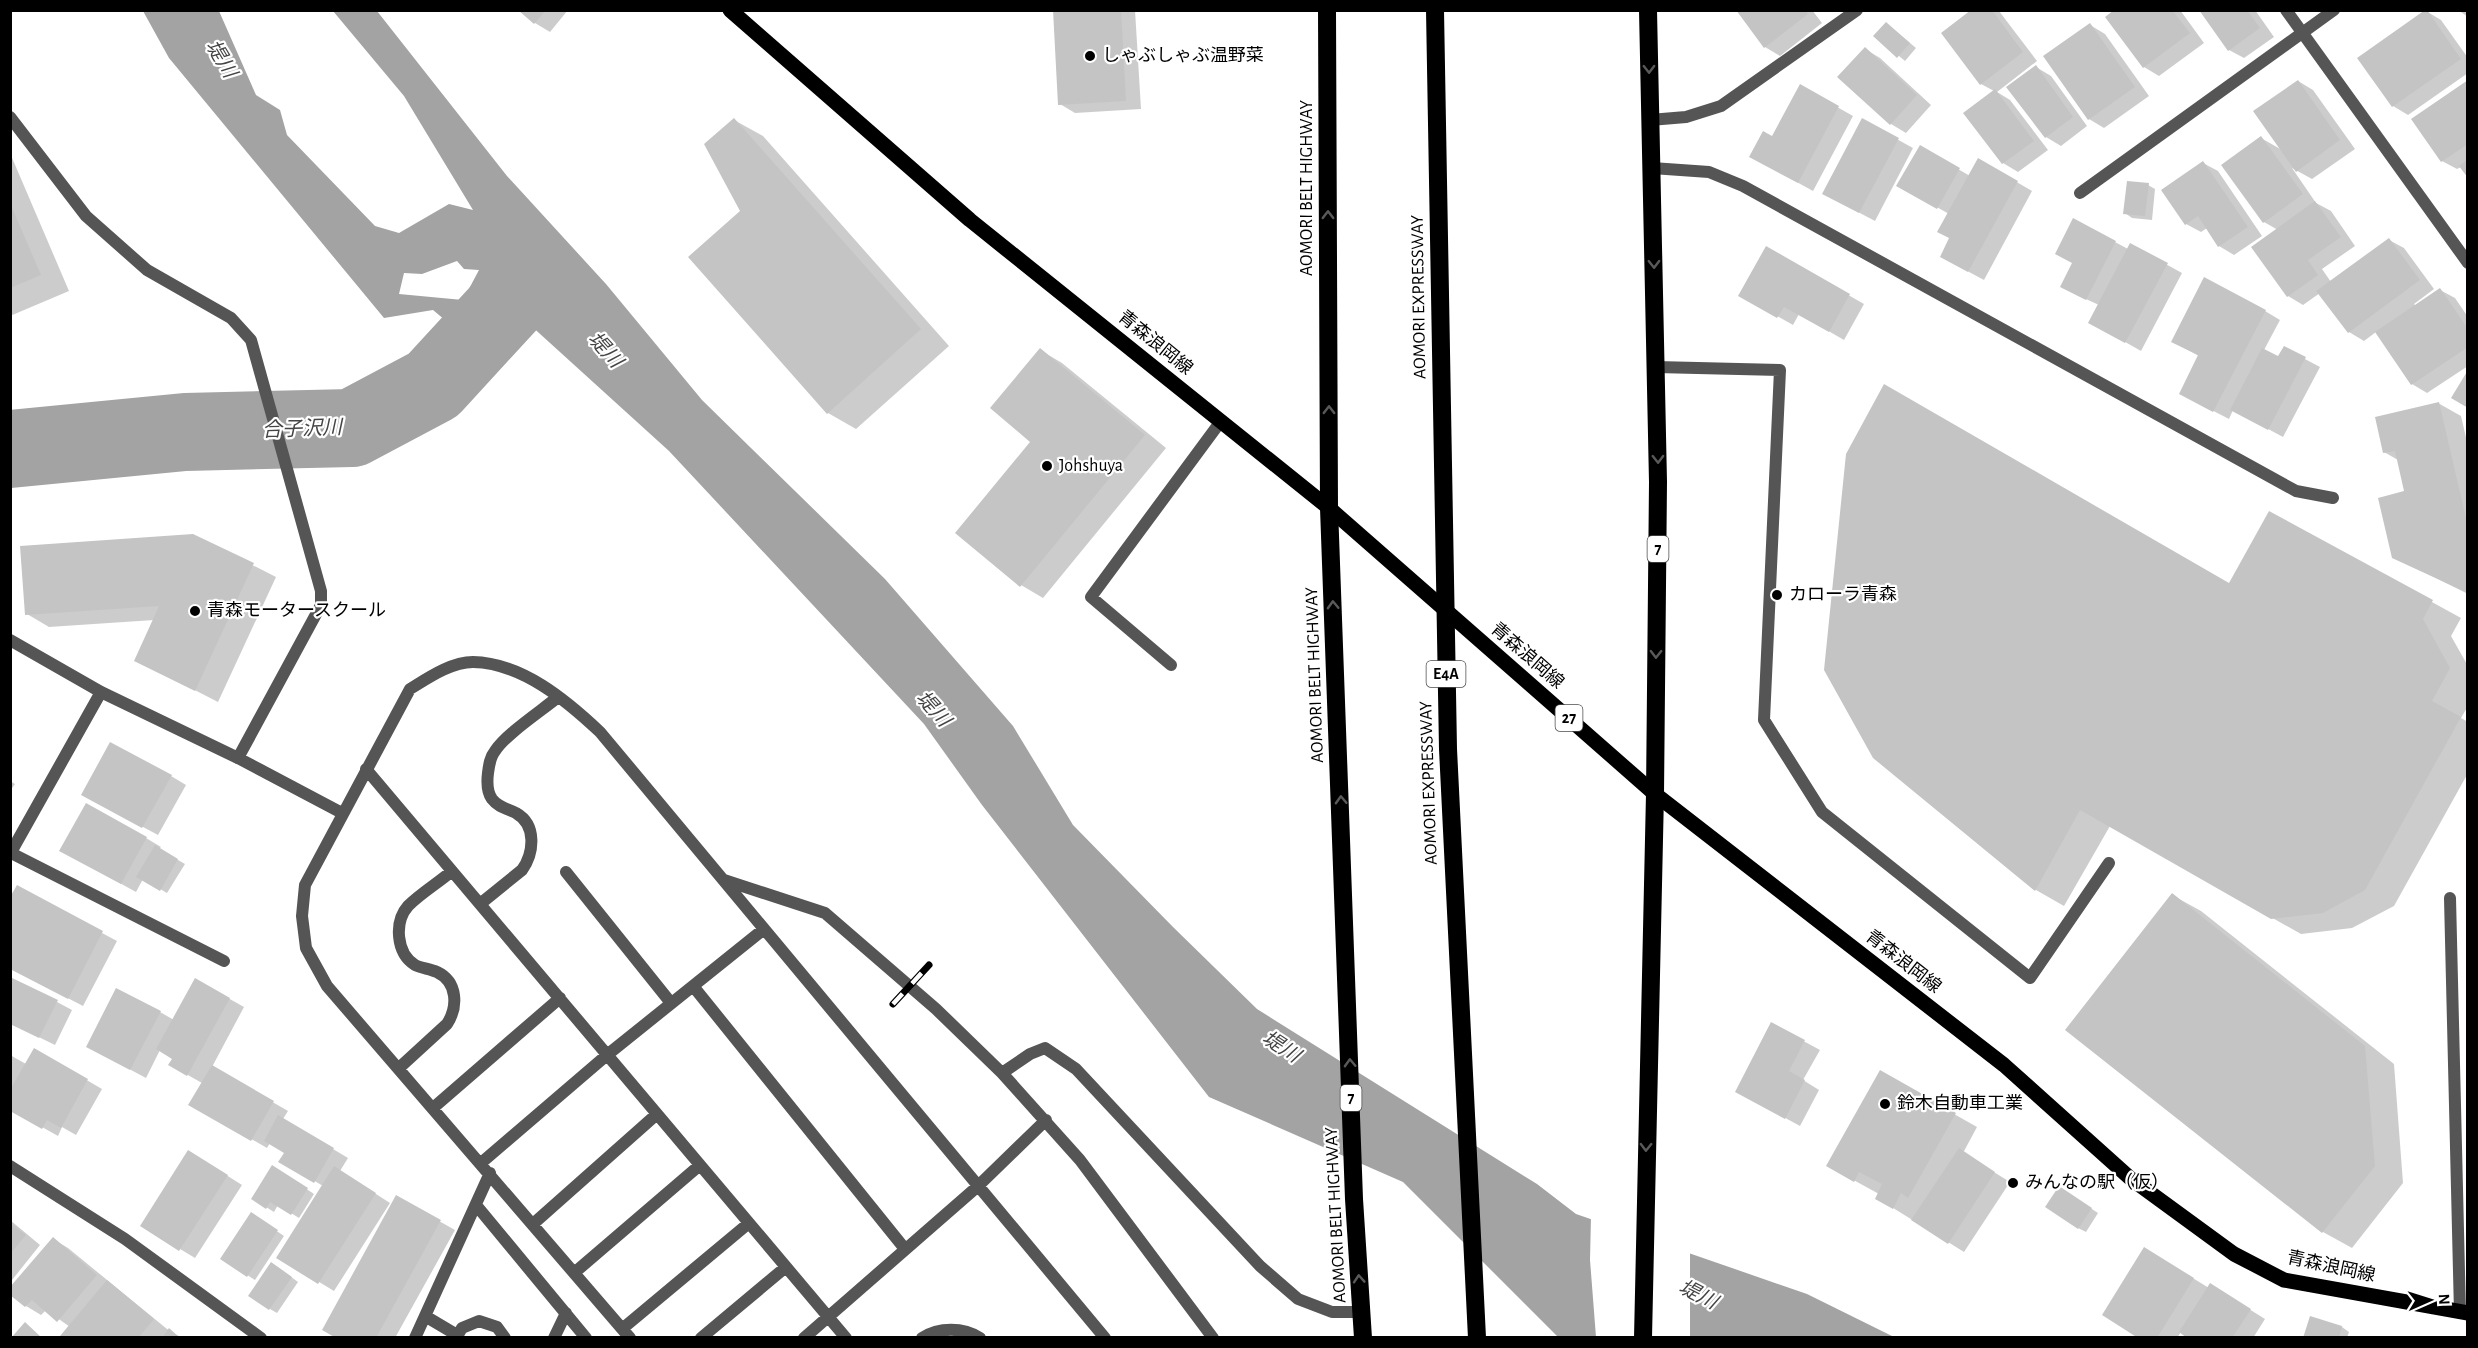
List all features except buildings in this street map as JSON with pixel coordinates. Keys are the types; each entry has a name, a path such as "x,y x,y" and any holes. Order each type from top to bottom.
{"highway":[{"name":"AOMORI BELT HIGHWAY","path":"1327,10 1329,508 1354,1199 1363,1338"},
{"name":"AOMORI EXPRESSWAY","path":"1435,10 1448,749 1478,1338"},
{"name":"7","path":"1643,1338 1655,794 1658,494 1648,10"}],"main road":[{"name":"青森浪岡線","path":"730,10 970,220 1329,508 1655,794 2004,1065 2130,1178 2234,1254 2284,1280 2464,1313"}],"street":[{"path":"1650,120 1686,117 1721,106 1857,10"},
{"path":"2286,10 2468,263"},
{"path":"2080,193 2334,10"},
{"path":"10,117 86,216 147,270 231,318 251,339 321,591 321,605 238,758"},
{"path":"1652,168 1709,172 1743,186 2296,491 2333,498"},
{"path":"1656,367 1780,370 1764,720 1822,812 2030,978 2109,863"},
{"path":"1171,665 1091,597 1221,421"},
{"path":"10,640 101,692 238,758 342,813"},
{"path":"749,1223 626,1333 327,986 306,948 302,916 305,885 410,689 437,672 471,662 503,667 535,681 575,709 600,732 1105,1338"},
{"path":"101,692 11,853 224,961"},
{"path":"480,904 522,870 527,863 531,848 528,824 515,813 500,806 490,794 487,778 493,752 558,697"},
{"path":"366,769 846,1338"},
{"path":"399,1068 447,1024 453,1015 454,996 449,982 443,975 416,965 409,959 403,950 399,932 400,922 407,908 452,872"},
{"path":"566,872 671,1003"},
{"path":"722,879 825,913 910,986 1002,1073 1046,1120 1080,1160 1213,1338"},
{"path":"2450,898 2464,1313"},
{"path":"481,1163 607,1055 764,929"},
{"path":"693,986 905,1249"},
{"path":"433,1108 560,998"},
{"path":"1002,1073 1030,1054 1045,1048 1076,1069 1260,1266 1298,1299 1332,1312 1362,1312"},
{"path":"533,1224 657,1114"},
{"path":"804,1338 977,1186 1046,1120"},
{"path":"574,1273 700,1165"},
{"path":"10,1166 125,1239 261,1338"},
{"path":"416,1338 490,1173"},
{"path":"476,1205 586,1338"},
{"path":"701,1338 786,1267"},
{"path":"554,1338 566,1313"},
{"path":"425,1316 456,1336 462,1328 479,1321 497,1327 505,1338"},
{"path":"922,1338 947,1330 967,1332 980,1338"}],"water":[{"name":"堤川","path":"143,11 219,11 256,95 280,110 287,135 375,226 399,233 449,204 473,210 404,96 333,11 377,11 507,176 606,284 702,400 885,579 1013,726 1073,825 1257,1009 1537,1184 1576,1214 1807,1294 1894,1337 1558,1337 1403,1182 1209,1097 982,805 924,724 669,451 528,323 476,346 433,310 384,318 169,58","holes":["457,261 464,269 479,270 463,300 399,294 404,273 422,274"]}],"pier":[{"path":"1591,1216 1690,1250 1690,1337 1596,1337 1590,1260"}],"waterway":[{"name":"合子沢川","path":"10,449 185,432 352,428 433,385 535,274"}],"railway":[{"path":"893,1004 929,965"}],"place":[{"name":"しゃぶしゃぶ温野菜","path":"1090,56"},
{"name":"Johshuya","path":"1047,466"},
{"name":"カローラ青森","path":"1777,595"},
{"name":"青森モータースクール","path":"195,611"},
{"name":"鈴木自動車工業","path":"1885,1104"},
{"name":"みんなの駅（仮）","path":"2013,1183"}]}
